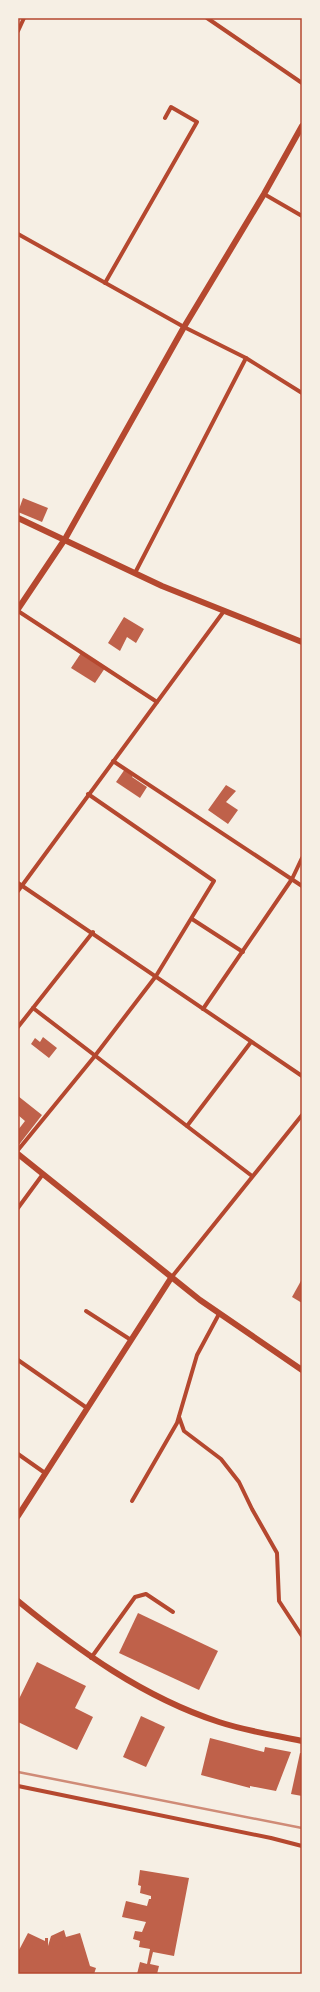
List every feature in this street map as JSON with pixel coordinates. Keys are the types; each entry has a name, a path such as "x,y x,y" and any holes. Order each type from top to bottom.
{"street":[{"path":"18,31 24,18"},
{"path":"207,18 302,83"},
{"path":"105,284 197,122 171,107 165,118"},
{"path":"157,702 18,610 65,539 184,327 264,194 302,126"},
{"path":"264,194 302,216"},
{"path":"18,234 184,327 246,358 302,393"},
{"path":"135,573 246,358"},
{"path":"18,518 162,586 302,642"},
{"path":"18,891 20,884 224,611"},
{"path":"113,761 302,886"},
{"path":"18,1150 94,1057 156,976 214,881 88,794"},
{"path":"203,1009 292,879 302,858"},
{"path":"20,884 93,932 302,1076"},
{"path":"192,919 243,952"},
{"path":"18,1027 93,932"},
{"path":"33,1008 94,1057 252,1176"},
{"path":"187,1126 251,1042"},
{"path":"18,1516 171,1278 302,1115"},
{"path":"18,1154 171,1278 219,1314 302,1370"},
{"path":"18,1208 43,1174"},
{"path":"86,1311 131,1340"},
{"path":"132,1501 174,1430 200,1349 219,1314"},
{"path":"18,1360 87,1408"},
{"path":"179,1417 184,1430 221,1459 239,1482 252,1509 277,1553 279,1601 302,1636"},
{"path":"18,1454 45,1473"},
{"path":"91,1658 135,1597 146,1594 173,1612"},
{"path":"18,1601 91,1658 148,1691 210,1719 239,1728 302,1741"},
{"path":"18,1786 249,1833 302,1846"}],"building":[{"path":"23,498 48,508 42,522 18,512"},
{"path":"124,617 144,629 136,643 127,637 120,651 108,643"},
{"path":"81,653 105,668 95,683 71,668"},
{"path":"125,769 134,774 132,777 147,787 140,798 116,782"},
{"path":"226,785 236,791 226,802 238,810 228,824 208,810"},
{"path":"43,1037 57,1048 49,1058 31,1044 35,1038 40,1042"},
{"path":"18,1096 42,1115 18,1146 18,1130 25,1121 18,1115"},
{"path":"302,1279 302,1303 292,1297"},
{"path":"138,1613 218,1651 199,1690 119,1653"},
{"path":"37,1662 86,1686 75,1708 93,1717 77,1750 18,1722 18,1701"},
{"path":"141,1716 165,1727 146,1767 123,1757"},
{"path":"210,1738 264,1752 265,1747 291,1752 276,1791 250,1786 250,1788 201,1775"},
{"path":"300,1753 302,1753 302,1796 291,1794"},
{"path":"140,1870 189,1878 174,1956 153,1952 150,1964 159,1966 157,1974 137,1974 140,1962 147,1964 150,1949 139,1947 140,1941 133,1939 135,1931 142,1932 146,1922 122,1917 126,1901 147,1906 149,1899 151,1899 151,1896 140,1893 141,1886 138,1885"},
{"path":"64,1930 66,1937 80,1933 90,1966 96,1968 94,1974 18,1974 18,1952 28,1933 45,1941 45,1938 48,1938 48,1946 51,1936"}],"railway":[{"path":"18,1772 302,1828"}]}
